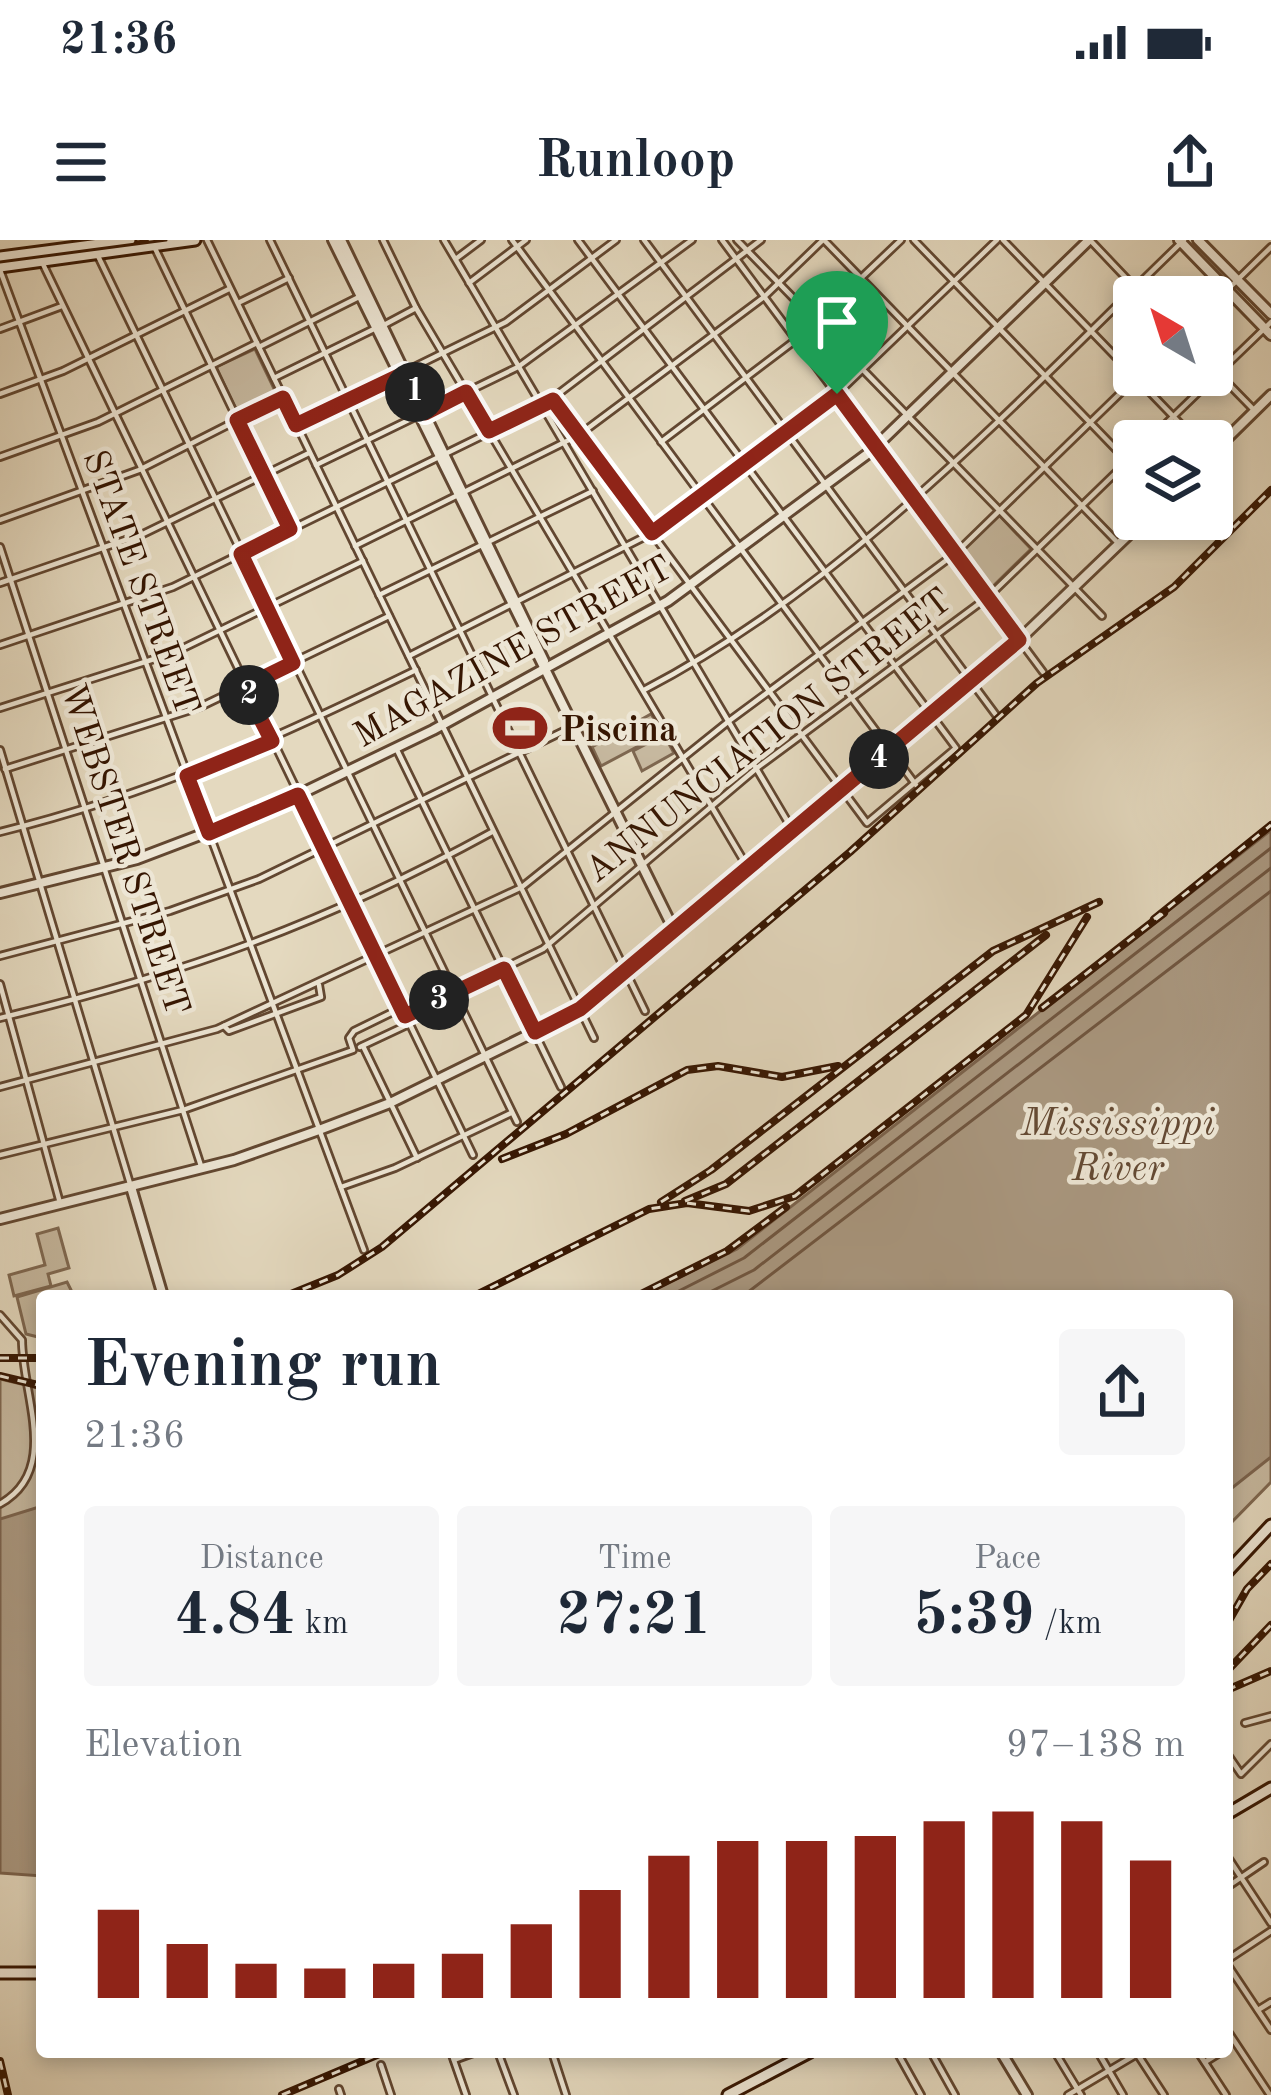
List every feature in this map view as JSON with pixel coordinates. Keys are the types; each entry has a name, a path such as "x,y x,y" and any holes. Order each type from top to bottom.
{"main road":[{"path":"0,268 130,240"},
{"path":"0,257 41,260 94,248 195,240"},
{"path":"1233,1566 1271,1526"},
{"path":"1233,1810 1271,1788"},
{"path":"0,1973 36,1973"},
{"path":"729,2095 799,2058"}],"street":[{"path":"51,240 56,253"},
{"path":"207,240 595,1038"},
{"path":"269,240 645,1011"},
{"path":"337,240 674,930"},
{"path":"383,240 416,308 748,868"},
{"path":"444,240 792,830"},
{"path":"455,260 481,240"},
{"path":"512,240 916,785"},
{"path":"470,283 526,240"},
{"path":"553,400 869,825 956,748 578,240"},
{"path":"296,425 496,328 616,240"},
{"path":"644,240 996,715"},
{"path":"316,466 518,367 692,240"},
{"path":"722,240 1042,672"},
{"path":"737,240 1102,616"},
{"path":"0,645 125,607 192,578 542,406 738,262 761,240"},
{"path":"355,546 579,435 764,297 824,240 1119,544"},
{"path":"661,442 797,339 901,240"},
{"path":"914,240 1113,446"},
{"path":"409,656 627,550 652,533 837,394 1000,240 1113,353"},
{"path":"1090,240 1124,276"},
{"name":"MAGAZINE STREET","path":"0,893 105,867 209,833 298,795 443,724 661,605 876,446 1090,240"},
{"path":"1198,240 1237,280 1270,325"},
{"path":"1146,276 1182,241 1214,276"},
{"path":"153,244 290,529"},
{"path":"94,248 517,1122"},
{"path":"1233,284 1271,248"},
{"path":"41,260 112,416 473,1155"},
{"name":"STATE STREET","path":"0,268 364,1250"},
{"path":"238,303 289,278"},
{"path":"0,394 86,360 231,289"},
{"path":"0,458 112,416 363,295"},
{"path":"1233,295 1270,325"},
{"path":"0,329 62,306"},
{"path":"274,378 416,308"},
{"path":"644,690 695,663 916,500 1113,309"},
{"path":"1233,359 1270,325"},
{"path":"1233,388 1255,411"},
{"path":"1233,432 1271,395"},
{"path":"0,1087 224,1026 522,887 769,691 956,553 1117,396"},
{"path":"1156,396 1178,420"},
{"path":"1170,420 1194,396"},
{"path":"0,520 139,470 283,398"},
{"path":"0,583 103,550 310,453"},
{"name":"ANNUNCIATION STREET","path":"405,1016 504,969 548,942 757,768 988,597 1113,476"},
{"path":"380,595 593,491"},
{"path":"0,1219 202,1168 319,1130 390,1103 580,1009 1019,640 1123,540"},
{"name":"WEBSTER STREET","path":"0,547 202,1168"},
{"path":"0,708 145,663 363,561"},
{"path":"5,769 166,720 390,616"},
{"path":"0,832 187,776 272,741 416,670"},
{"path":"0,956 123,925 230,889 324,850 572,727"},
{"path":"396,748 561,1087"},
{"path":"0,750 161,1290"},
{"path":"0,1018 141,982 250,946 350,904 494,831"},
{"path":"0,984 60,1203"},
{"path":"224,1026 229,1031 321,998 319,985"},
{"path":"353,1050 349,1038 354,1031 401,1008"},
{"path":"0,1155 183,1110 353,1050 409,1024"},
{"path":"363,1046 417,1158"},
{"path":"340,1187 417,1158 512,1112"},
{"path":"0,1316 19,1332 35,1456 25,1484 0,1504"},
{"path":"1245,1723 1271,1716"},
{"path":"1233,1762 1241,1774 1271,1744"},
{"path":"1233,1883 1264,1862"},
{"path":"1233,1865 1271,1927 1233,1957"},
{"path":"1233,1971 1271,2030"},
{"path":"1258,2010 1271,2002"},
{"path":"1233,2040 1270,2095"},
{"path":"454,2058 466,2095"},
{"path":"500,2058 514,2095"},
{"path":"554,2058 566,2095"},
{"path":"900,2058 921,2095"},
{"path":"934,2058 955,2095"},
{"path":"1005,2058 1027,2095"},
{"path":"1059,2058 1079,2092"},
{"path":"1101,2058 1123,2095"},
{"path":"1068,2095 1129,2058"},
{"path":"1140,2058 1164,2095"},
{"path":"1202,2058 1226,2095"},
{"path":"1205,2062 1211,2058"},
{"path":"381,2065 392,2095"}],"shaded area":[{"path":"255,349 278,397 239,416 216,367"},
{"path":"999,515 1031,549 987,592 959,554"},
{"path":"651,714 663,733 601,766 592,747"},
{"path":"664,735 674,753 642,771 633,751"},
{"path":"58,1228 69,1268 48,1274 51,1286 14,1296 9,1275 45,1265 37,1234"},
{"path":"67,1282 71,1290 40,1290"},
{"path":"36,1291 36,1336 26,1334 17,1297"},
{"path":"0,1379 36,1388 36,1523 0,1538"},
{"path":"1271,1442 1271,1482 1233,1521 1233,1473"}],"water":[{"name":"Mississippi River","path":"1271,830 1271,1457 1233,1487 1233,1290 653,1290 737,1249"},
{"path":"36,1508 36,1876 0,1873 0,1519"}],"tram line":[{"path":"0,262 166,240"}],"railway":[{"path":"301,1290 338,1275 382,1247 850,852 1037,683 1174,587 1271,490"},
{"path":"1154,919 1271,825"},
{"path":"661,1202 711,1170 993,951 1099,902"},
{"path":"1042,1008 1164,913"},
{"path":"486,1290 649,1209 687,1203 749,1211 795,1196 1026,1015 1087,917"},
{"path":"685,1201 726,1184 1046,935"},
{"path":"502,1159 566,1134 687,1070 718,1066 782,1077 838,1066"},
{"path":"649,1290 727,1251 786,1207"},
{"path":"0,1358 36,1358"},
{"path":"0,1376 36,1385"},
{"path":"1233,1614 1247,1589 1271,1564"},
{"path":"1233,1665 1271,1625"},
{"path":"1233,1687 1271,1671"},
{"path":"282,2095 370,2058"},
{"path":"0,2061 8,2095"}],"place":[{"name":"Piscina","path":"520,728"}],"route":[{"path":"405,373 425,413 466,392 489,431 553,400 652,533 837,394 1019,640 580,1009 535,1032 504,969 405,1016 298,795 209,833 187,776 272,741 244,687 293,663 241,554 290,529 237,420 283,398 296,425 405,373"}]}
